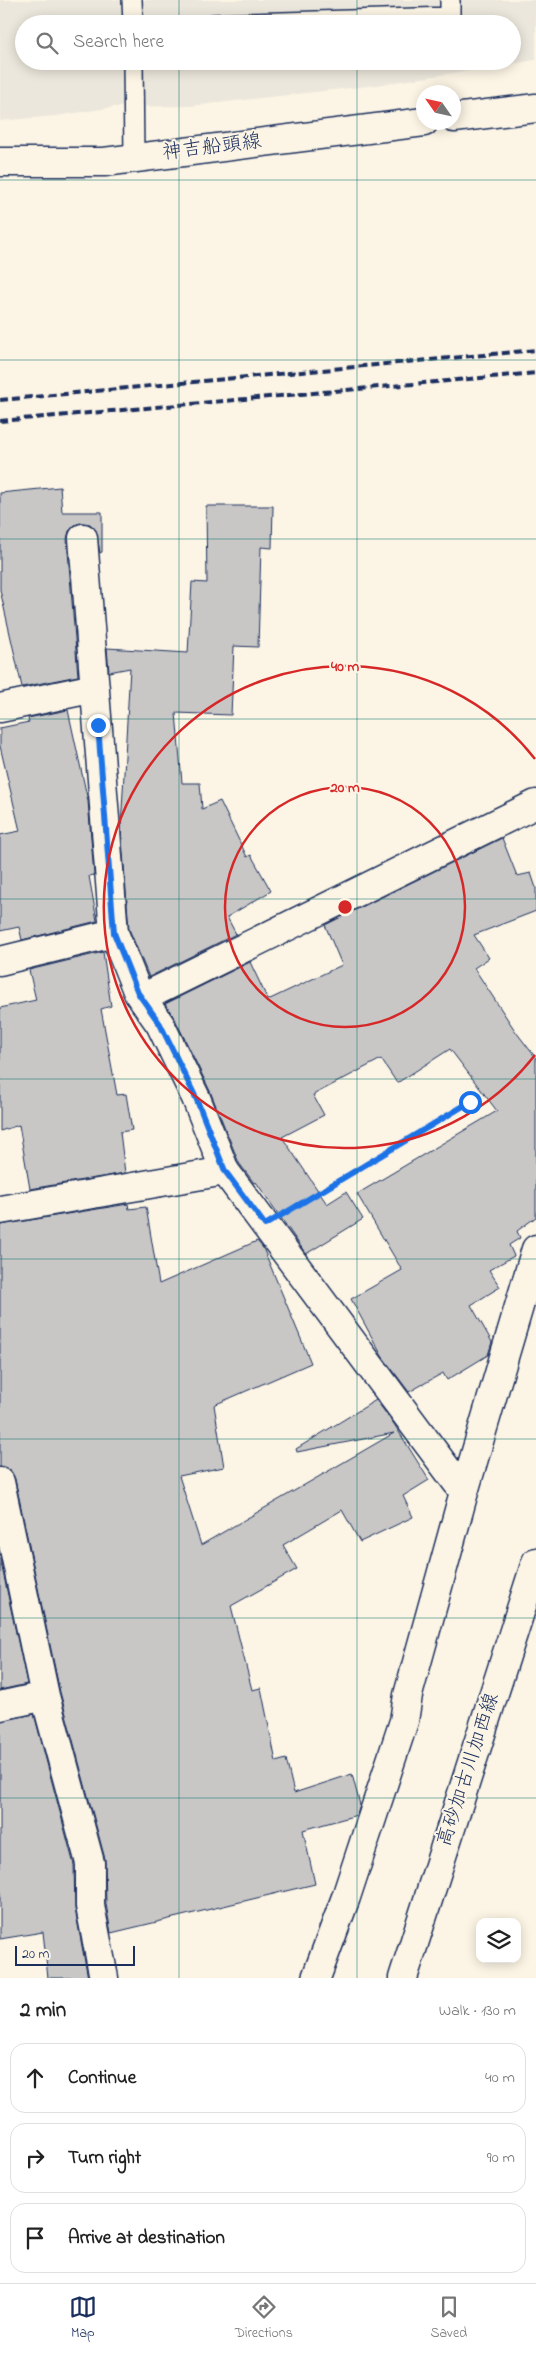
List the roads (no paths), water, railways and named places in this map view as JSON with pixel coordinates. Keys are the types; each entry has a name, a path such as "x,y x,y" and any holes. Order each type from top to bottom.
{"street":[{"path":"461,117 536,108"},
{"name":"神吉船頭線","path":"0,162 104,162 416,123"},
{"path":"83,538 114,933 142,998 160,1024 196,1098 225,1171 464,1492"},
{"path":"0,708 95,688"},
{"path":"142,998 536,804"},
{"path":"0,961 114,933"},
{"path":"0,1210 225,1171"},
{"path":"316,1978 346,1897 404,1721 408,1695 464,1492 536,1248"},
{"path":"0,1482 45,1696 90,1862 90,1906 104,1978"},
{"name":"高砂加古川加西線","path":"403,1978 536,1562"},
{"path":"0,1706 45,1696"}],"lane":[{"path":"132,0 132,15"},
{"path":"450,0 450,15"},
{"path":"133,70 134,158"}],"railway":[{"path":"0,400 536,350"},
{"path":"0,421 536,373"}]}
